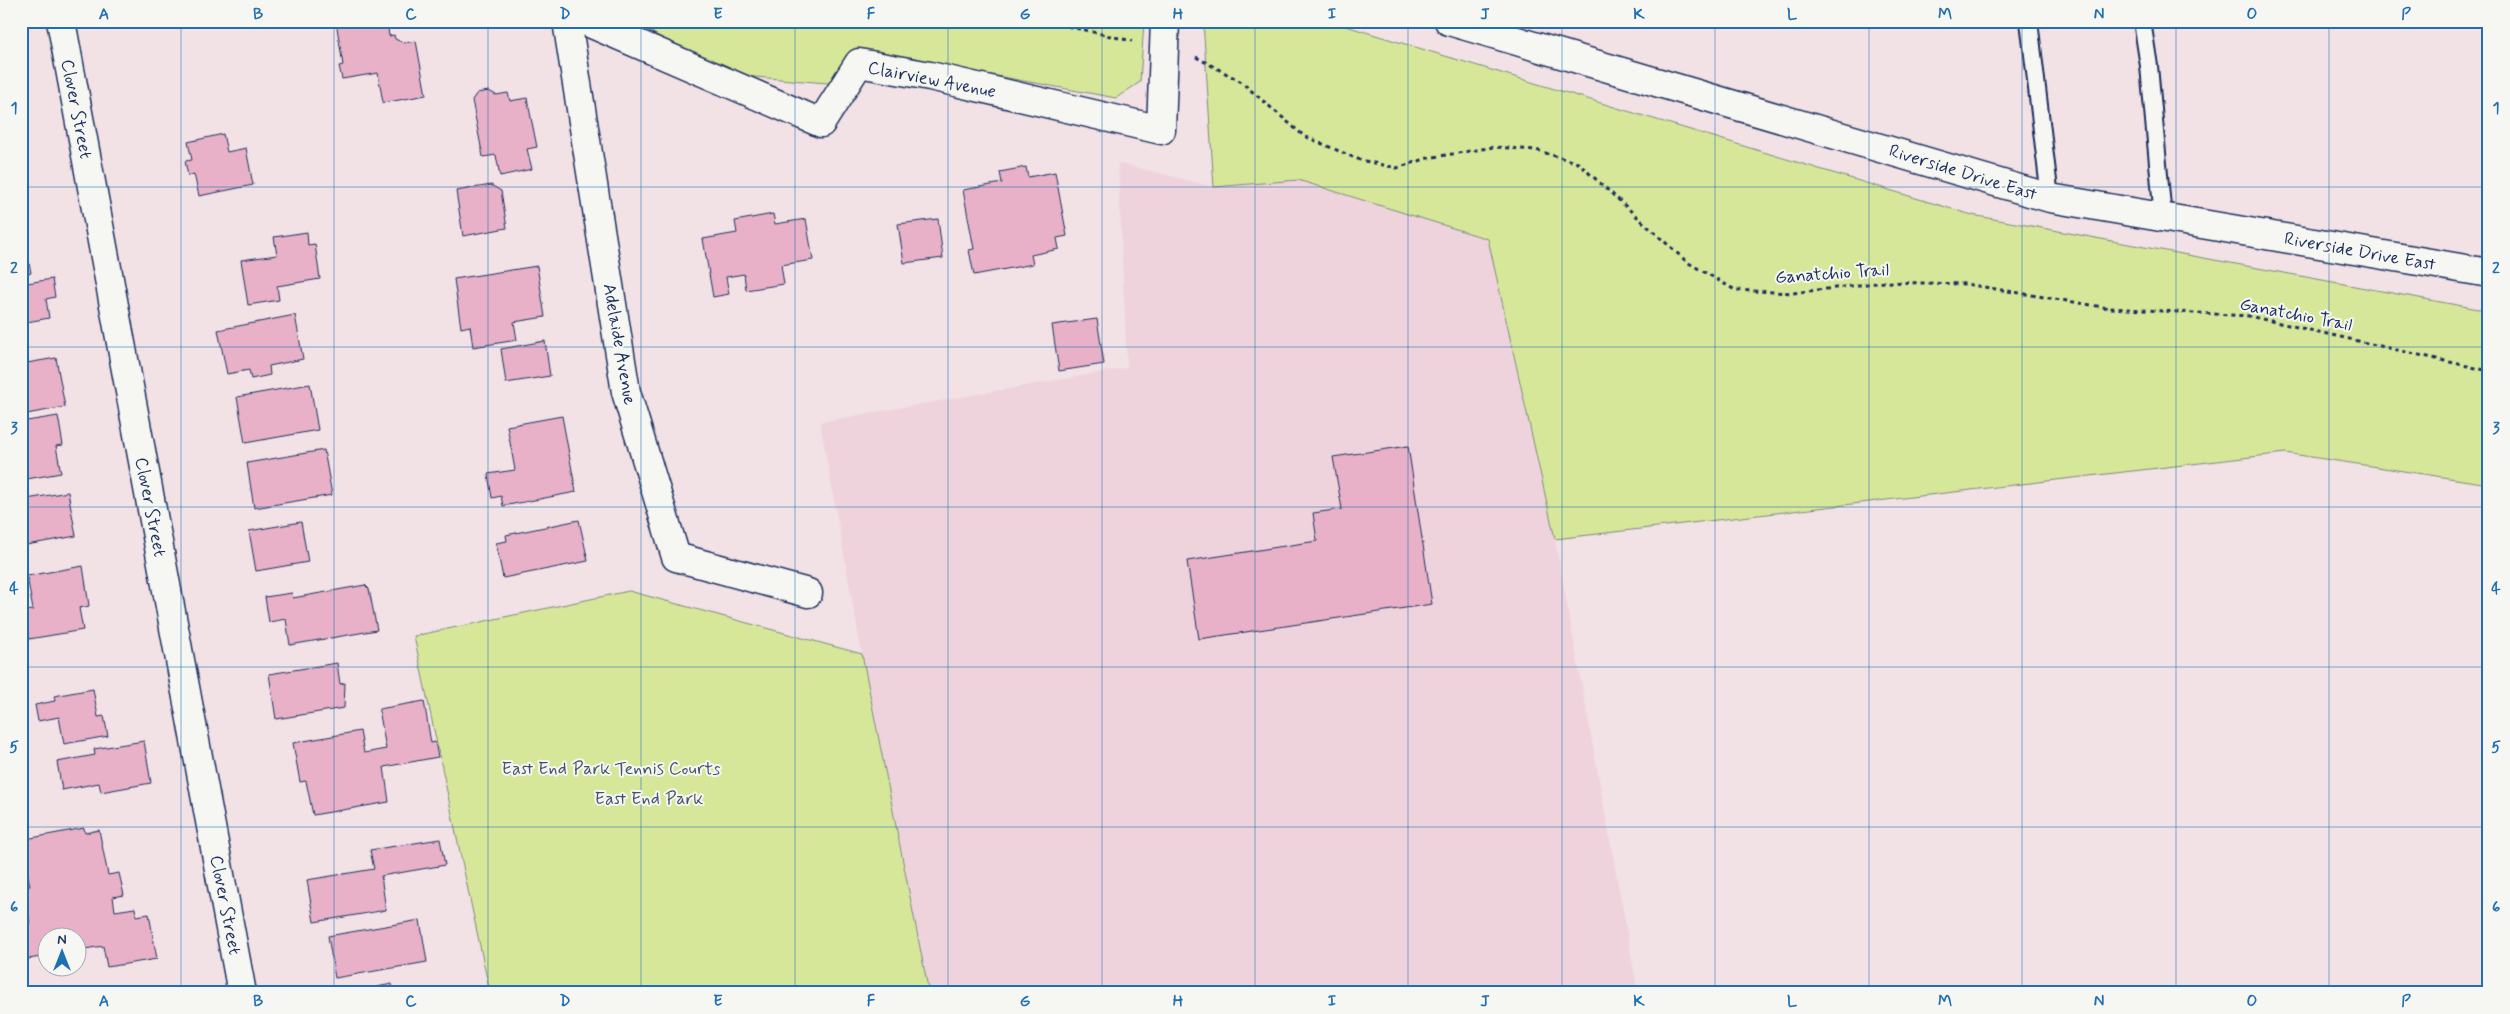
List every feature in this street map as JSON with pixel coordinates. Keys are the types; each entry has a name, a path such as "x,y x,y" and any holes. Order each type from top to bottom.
{"street":[{"name":"Clover Street","path":"61,21 242,993"},
{"name":"Adelaide Avenue","path":"567,21 626,392 676,557 808,593"},
{"name":"Clairview Avenue","path":"585,21 821,123 859,63 930,76 1161,130 1165,21"},
{"name":"Riverside Drive East","path":"1449,21 2050,198 2489,273"}],"lane":[{"path":"2029,21 2050,198"},
{"path":"2142,21 2149,66 2163,218"}],"path":[{"path":"1045,21 1138,42"},
{"name":"Ganatchio Trail","path":"1191,55 1240,81 1304,136 1360,160 1397,168 1428,158 1494,147 1536,150 1578,163 1687,262 1735,290 1793,293 1884,282 1966,284 2109,308 2248,316 2489,370"}],"shaded area":[{"path":"1118,163 1214,187 1298,180 1488,239 1555,539 1638,993 929,993 862,654 820,422 1127,368"}],"green space":[{"path":"634,21 1144,21 1140,82 1116,98 884,55 839,84 720,74"},
{"path":"1203,21 1329,21 1972,215 2489,311 2489,484 2285,453 1555,539 1488,239 1298,180 1214,187"},
{"name":"East End Park","path":"629,591 862,654 929,993 490,993 414,636"}],"building":[{"path":"336,21 387,21 389,36 394,35 395,39 404,43 416,41 426,95 383,103 378,73 342,79 339,66 343,65"},
{"path":"489,91 496,95 508,93 510,101 527,98 537,147 527,149 532,169 500,176 496,155 483,157 472,100 477,93"},
{"path":"223,134 227,152 246,148 253,185 199,196 194,174 188,176 185,161 192,160 188,142"},
{"path":"21,161 29,198 21,199"},
{"path":"1026,167 1028,177 1055,172 1067,236 1057,238 1059,249 1031,255 1033,264 974,275 969,250 974,249 963,190 1002,183 1000,172"},
{"path":"491,185 501,191 507,228 463,236 456,191"},
{"path":"773,214 775,224 806,219 813,260 781,265 784,284 746,290 744,274 726,277 729,294 713,297 703,239 737,233 735,221"},
{"path":"938,219 943,258 904,263 898,224"},
{"path":"21,224 31,273 21,275"},
{"path":"307,232 308,245 315,244 320,279 277,286 279,300 248,305 241,260 277,255 274,237"},
{"path":"537,266 545,317 514,322 517,340 473,347 470,326 461,328 454,279"},
{"path":"52,279 55,297 46,299 49,318 21,323 21,284"},
{"path":"295,315 303,359 269,366 270,375 251,379 249,370 227,374 218,330"},
{"path":"1097,319 1104,364 1059,371 1052,325"},
{"path":"545,341 550,376 506,383 501,349"},
{"path":"56,358 65,407 21,415 21,364"},
{"path":"310,384 318,430 245,443 237,397"},
{"path":"58,416 63,445 56,446 61,473 21,480 21,422"},
{"path":"562,416 576,492 503,506 501,496 492,498 488,474 515,470 507,426"},
{"path":"1408,446 1432,604 1199,639 1187,561 1317,541 1313,513 1342,509 1333,457"},
{"path":"324,450 332,495 254,508 247,463"},
{"path":"68,492 76,536 21,546 21,500"},
{"path":"579,520 588,561 503,578 496,543 507,541 506,535"},
{"path":"301,522 308,562 256,571 249,531"},
{"path":"83,566 89,606 79,608 83,630 29,639 24,611 33,610 27,576"},
{"path":"365,585 369,589 377,630 290,645 286,619 269,622 265,597 292,593 293,598"},
{"path":"337,663 340,684 345,683 344,708 276,719 269,674"},
{"path":"93,689 98,717 104,716 108,736 64,744 59,717 38,721 35,705 55,701 54,696"},
{"path":"424,701 431,743 435,742 438,757 384,767 389,802 313,815 306,781 300,782 293,743 360,731 364,753 386,749 379,709"},
{"path":"144,741 151,783 101,792 99,783 62,790 57,762 95,755 94,749"},
{"path":"84,828 85,833 99,830 108,875 119,873 124,895 113,897 115,911 135,908 136,916 149,914 157,959 107,967 103,946 88,948 88,926 38,926 38,958 28,959 21,925 30,924 24,887 30,886 21,840"},
{"path":"440,839 445,865 381,876 386,910 314,922 307,880 374,869 370,850"},
{"path":"420,920 427,962 335,978 328,936"},
{"path":"392,984 394,993 347,993"}],"park label":[{"name":"East End Park Tennis Courts","path":"611,768"}]}
